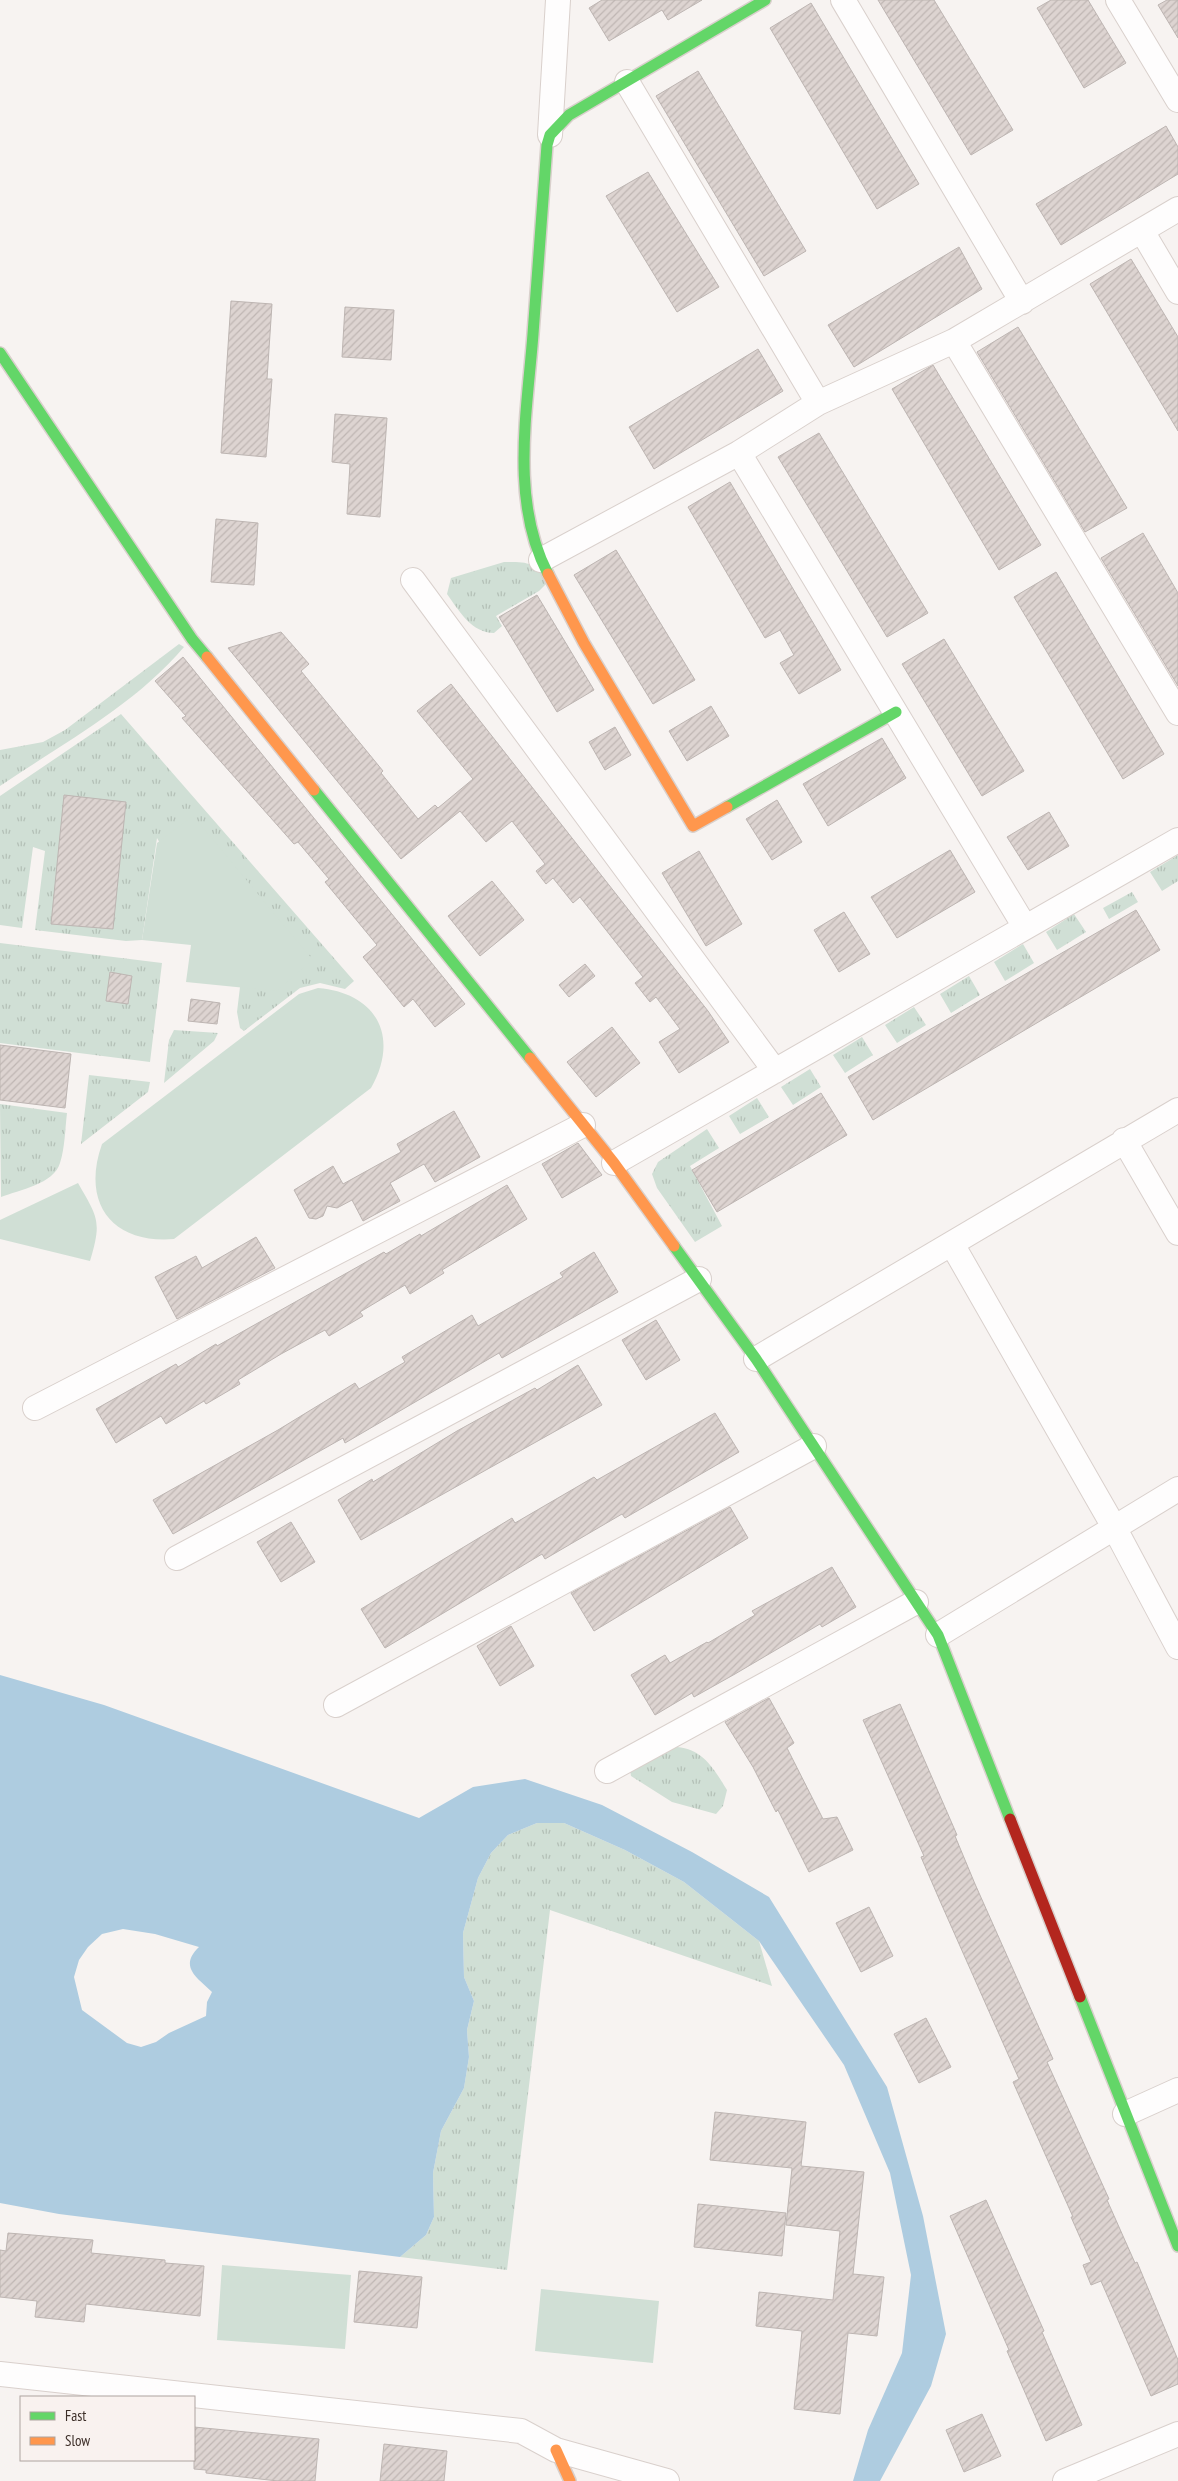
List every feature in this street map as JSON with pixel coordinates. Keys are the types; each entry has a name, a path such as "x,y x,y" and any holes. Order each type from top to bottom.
{"street":[{"path":"558,0 550,134 547,145 525,443 526,506 541,560 584,643 693,826 896,712"},
{"path":"550,134 569,115 765,0"},
{"path":"843,0 1022,302"},
{"path":"1118,0 1178,100"},
{"path":"627,82 818,404"},
{"path":"541,560 739,453 818,404 954,341 1178,209"},
{"path":"1142,231 1178,292"},
{"path":"954,341 1178,713"},
{"path":"0,354 188,634 614,1163 699,1279 756,1359 938,1635 1178,2246"},
{"path":"739,453 1025,927"},
{"path":"413,580 775,1071"},
{"path":"614,1163 1178,840"},
{"path":"756,1359 1124,1140 1178,1110"},
{"path":"35,1408 583,1125"},
{"path":"1124,1140 1178,1233"},
{"path":"952,1244 1114,1527 1178,1647"},
{"path":"177,1558 699,1279"},
{"path":"336,1705 814,1446"},
{"path":"938,1635 1178,1489"},
{"path":"607,1771 916,1602"},
{"path":"1125,2114 1178,2090"},
{"path":"0,2374 521,2432 556,2450 667,2481"},
{"path":"1064,2481 1178,2434"},
{"path":"556,2450 570,2481"}],"green space":[{"path":"504,562 530,564 542,576 546,584 539,591 496,616 502,626 494,633 486,632 467,620 447,594 451,578"},
{"path":"179,644 184,647 165,668 121,705 73,739 0,786 0,750 43,742 65,730"},
{"path":"121,714 354,981 345,989 320,983 300,988 244,1031 240,1028 237,1012 240,987 157,838 142,940 126,941 35,930 45,851 33,847 22,928 0,925 0,796"},
{"path":"193,816 313,960 276,991 186,982 191,945 142,940 157,843"},
{"path":"1178,855 1178,881 1162,891 1150,872"},
{"path":"1132,892 1138,902 1109,919 1103,908"},
{"path":"1074,914 1086,932 1057,950 1046,932"},
{"path":"0,943 162,963 150,1062 0,1043"},
{"path":"1023,944 1034,963 1005,981 994,962"},
{"path":"969,976 980,995 951,1013 940,994"},
{"path":"318,988 338,992 355,999 368,1008 378,1021 383,1035 383,1052 379,1069 371,1088 174,1239 152,1239 134,1235 118,1227 107,1216 99,1201 96,1184 97,1165 102,1144 299,994"},
{"path":"914,1007 926,1025 897,1043 885,1025"},
{"path":"174,1030 218,1033 214,1041 164,1083 169,1040"},
{"path":"862,1037 873,1055 845,1073 833,1055"},
{"path":"810,1069 821,1087 793,1105 781,1087"},
{"path":"89,1075 150,1082 148,1092 81,1144"},
{"path":"757,1098 769,1117 740,1134 729,1116"},
{"path":"0,1104 67,1113 63,1151 56,1170 51,1176 35,1185 1,1197"},
{"path":"707,1129 719,1148 690,1166 722,1226 695,1242 657,1188 652,1174 658,1162"},
{"path":"78,1183 90,1204 96,1220 96,1237 90,1261 0,1239 0,1220"},
{"path":"677,1747 694,1752 707,1761 727,1790 723,1806 716,1814 672,1802 631,1776 630,1770 660,1751"},
{"path":"537,1823 564,1823 625,1850 684,1882 759,1941 772,1986 550,1910 507,2270 400,2257 426,2235 434,2217 433,2173 441,2131 464,2088 469,2057 467,2030 474,2001 464,1977 463,1933 478,1878 491,1853 508,1835"},
{"path":"222,2265 351,2275 345,2349 217,2340"},
{"path":"541,2289 659,2301 653,2363 535,2351"}],"water":[{"path":"0,1675 104,1705 419,1818 473,1787 525,1779 602,1805 692,1852 769,1897 887,2087 923,2216 946,2334 931,2386 880,2481 853,2481 868,2430 902,2353 911,2275 890,2173 844,2065 759,1941 684,1882 625,1850 564,1823 537,1823 508,1835 491,1853 478,1878 463,1933 464,1977 474,2001 467,2030 469,2057 464,2088 441,2131 433,2173 434,2217 426,2235 400,2257 59,2214 0,2203","holes":["123,1929 155,1934 199,1947 190,1960 190,1966 196,1977 212,1992 207,2002 206,2016 169,2033 156,2042 141,2047 127,2043 82,2010 74,1977 79,1960 88,1947 102,1934"]}],"building":[{"path":"602,0 702,0 668,20 662,10 609,41 589,8"},
{"path":"878,0 934,0 1013,130 971,155"},
{"path":"1051,0 1088,0 1126,63 1084,88 1037,8"},
{"path":"1167,0 1178,0 1178,38 1158,5"},
{"path":"811,3 919,184 877,209 770,28"},
{"path":"698,71 806,251 764,276 656,96"},
{"path":"1166,126 1178,147 1178,174 1061,245 1036,204"},
{"path":"648,172 719,287 677,312 606,196"},
{"path":"959,247 982,289 854,367 828,325"},
{"path":"1131,259 1178,337 1178,431 1090,284"},
{"path":"231,301 272,304 267,379 272,379 266,457 221,453"},
{"path":"345,307 394,310 391,360 342,357"},
{"path":"1018,327 1127,508 1085,532 977,352"},
{"path":"758,349 783,391 654,469 629,427"},
{"path":"933,365 1041,545 999,570 892,389"},
{"path":"335,414 387,418 380,517 347,514 350,464 332,462"},
{"path":"819,433 928,613 887,637 778,457"},
{"path":"730,482 841,670 799,694 780,663 794,655 780,630 765,638 688,507"},
{"path":"216,519 258,523 254,585 211,582"},
{"path":"1143,533 1178,593 1178,686 1101,558"},
{"path":"616,550 695,680 653,704 574,575"},
{"path":"1056,572 1164,754 1123,779 1014,597"},
{"path":"537,595 594,690 557,712 499,617"},
{"path":"281,632 309,664 301,671 383,771 381,773 418,819 435,805 438,808 473,779 417,711 451,684 708,1011 729,1042 679,1073 659,1042 680,1029 656,997 650,1002 635,983 643,977 580,897 573,903 553,878 546,884 536,871 545,864 512,821 486,842 460,811 401,859 228,648"},
{"path":"944,639 1024,771 982,796 902,664"},
{"path":"183,657 465,1004 435,1027 413,999 404,1007 363,957 377,945 325,882 329,879 298,842 294,844 182,718 186,716 155,681"},
{"path":"711,706 729,736 687,761 669,731"},
{"path":"615,727 631,755 605,770 589,742"},
{"path":"882,738 906,778 828,826 803,784"},
{"path":"64,795 126,802 113,929 51,924"},
{"path":"777,800 802,842 772,860 746,819"},
{"path":"1049,812 1069,846 1028,870 1007,837"},
{"path":"950,850 975,892 897,938 871,897"},
{"path":"699,851 742,924 706,946 662,873"},
{"path":"492,881 524,920 480,956 448,916"},
{"path":"1136,910 1160,950 873,1120 848,1077"},
{"path":"844,912 870,954 839,972 814,930"},
{"path":"585,964 595,976 569,997 559,985"},
{"path":"110,972 132,976 128,1004 106,1001"},
{"path":"191,999 220,1003 217,1024 188,1021"},
{"path":"612,1027 640,1063 596,1097 567,1062"},
{"path":"0,1045 71,1054 65,1108 0,1100"},
{"path":"821,1093 847,1135 717,1212 692,1170"},
{"path":"454,1111 480,1157 435,1182 424,1164 390,1183 400,1201 363,1221 352,1200 337,1208 327,1206 323,1216 316,1219 309,1218 294,1190 333,1166 343,1184 401,1152 397,1144"},
{"path":"578,1143 602,1175 562,1198 542,1164"},
{"path":"507,1185 527,1219 442,1270 444,1273 410,1294 405,1285 360,1312 363,1316 329,1336 325,1330 281,1354 238,1380 240,1384 206,1404 204,1401 166,1424 161,1416 116,1443 96,1409 176,1364 178,1367 216,1344 217,1346 384,1252 386,1254 420,1234 421,1236"},
{"path":"256,1237 275,1268 177,1319 155,1277 196,1256 202,1268"},
{"path":"594,1252 618,1292 502,1358 499,1353 345,1443 343,1438 173,1534 153,1500 278,1430 355,1383 359,1389 405,1362 402,1357 472,1315 478,1326 563,1277 560,1273"},
{"path":"656,1320 680,1360 646,1380 622,1340"},
{"path":"578,1365 602,1405 361,1540 338,1500 372,1479 373,1482 457,1431 535,1388 537,1390"},
{"path":"715,1413 739,1452 625,1518 622,1514 545,1559 542,1554 385,1648 361,1609 512,1518 515,1523 594,1477 597,1480"},
{"path":"730,1507 748,1538 594,1631 571,1593"},
{"path":"291,1522 315,1562 281,1582 257,1542"},
{"path":"832,1567 856,1607 822,1627 820,1624 694,1697 692,1693 655,1715 631,1675 665,1655 670,1663 708,1643 755,1615 752,1611"},
{"path":"511,1626 534,1666 500,1686 477,1646"},
{"path":"769,1698 794,1743 787,1748 823,1819 837,1817 853,1850 809,1872 778,1810 776,1812 753,1767 725,1722"},
{"path":"900,1704 957,1835 955,1836 975,1884 1053,2059 1047,2062 1109,2199 1107,2200 1135,2263 1137,2262 1178,2360 1178,2384 1151,2396 1101,2281 1091,2285 1083,2265 1091,2262 1013,2082 1019,2079 921,1857 924,1856 863,1720"},
{"path":"869,1907 893,1956 861,1972 836,1923"},
{"path":"926,2018 951,2067 919,2083 894,2034"},
{"path":"715,2112 806,2122 801,2166 864,2172 853,2274 884,2277 877,2336 848,2333 840,2414 794,2409 802,2331 756,2326 759,2292 833,2300 840,2231 786,2225 792,2168 710,2160"},
{"path":"986,2200 1044,2331 1042,2332 1082,2425 1046,2441 1007,2351 1009,2350 950,2216"},
{"path":"698,2204 786,2213 782,2256 694,2247"},
{"path":"8,2233 93,2240 91,2253 165,2260 165,2263 204,2266 200,2316 86,2304 84,2322 35,2317 37,2301 0,2297 0,2250 6,2251"},
{"path":"359,2271 422,2277 417,2328 354,2322"},
{"path":"982,2414 1001,2456 964,2472 946,2430"},
{"path":"195,2427 319,2439 315,2481 278,2481 206,2473 206,2470 194,2469"},
{"path":"384,2444 447,2451 444,2481 380,2481"}],"traffic: fast":[{"path":"548,574 536,546 529,517 525,487 524,456 547,145 550,135 569,115 765,0"},
{"path":"0,353 192,639 207,657"},
{"path":"727,807 896,712"},
{"path":"314,790 530,1058"},
{"path":"674,1246 756,1359 938,1635 1010,1819"},
{"path":"1080,1997 1178,2246"}],"traffic: slow":[{"path":"548,574 584,643 693,826 727,807"},
{"path":"207,657 314,790"},
{"path":"530,1058 614,1163 674,1246"},
{"path":"556,2450 570,2481"}],"traffic: jam":[{"path":"1010,1819 1080,1997"}]}
